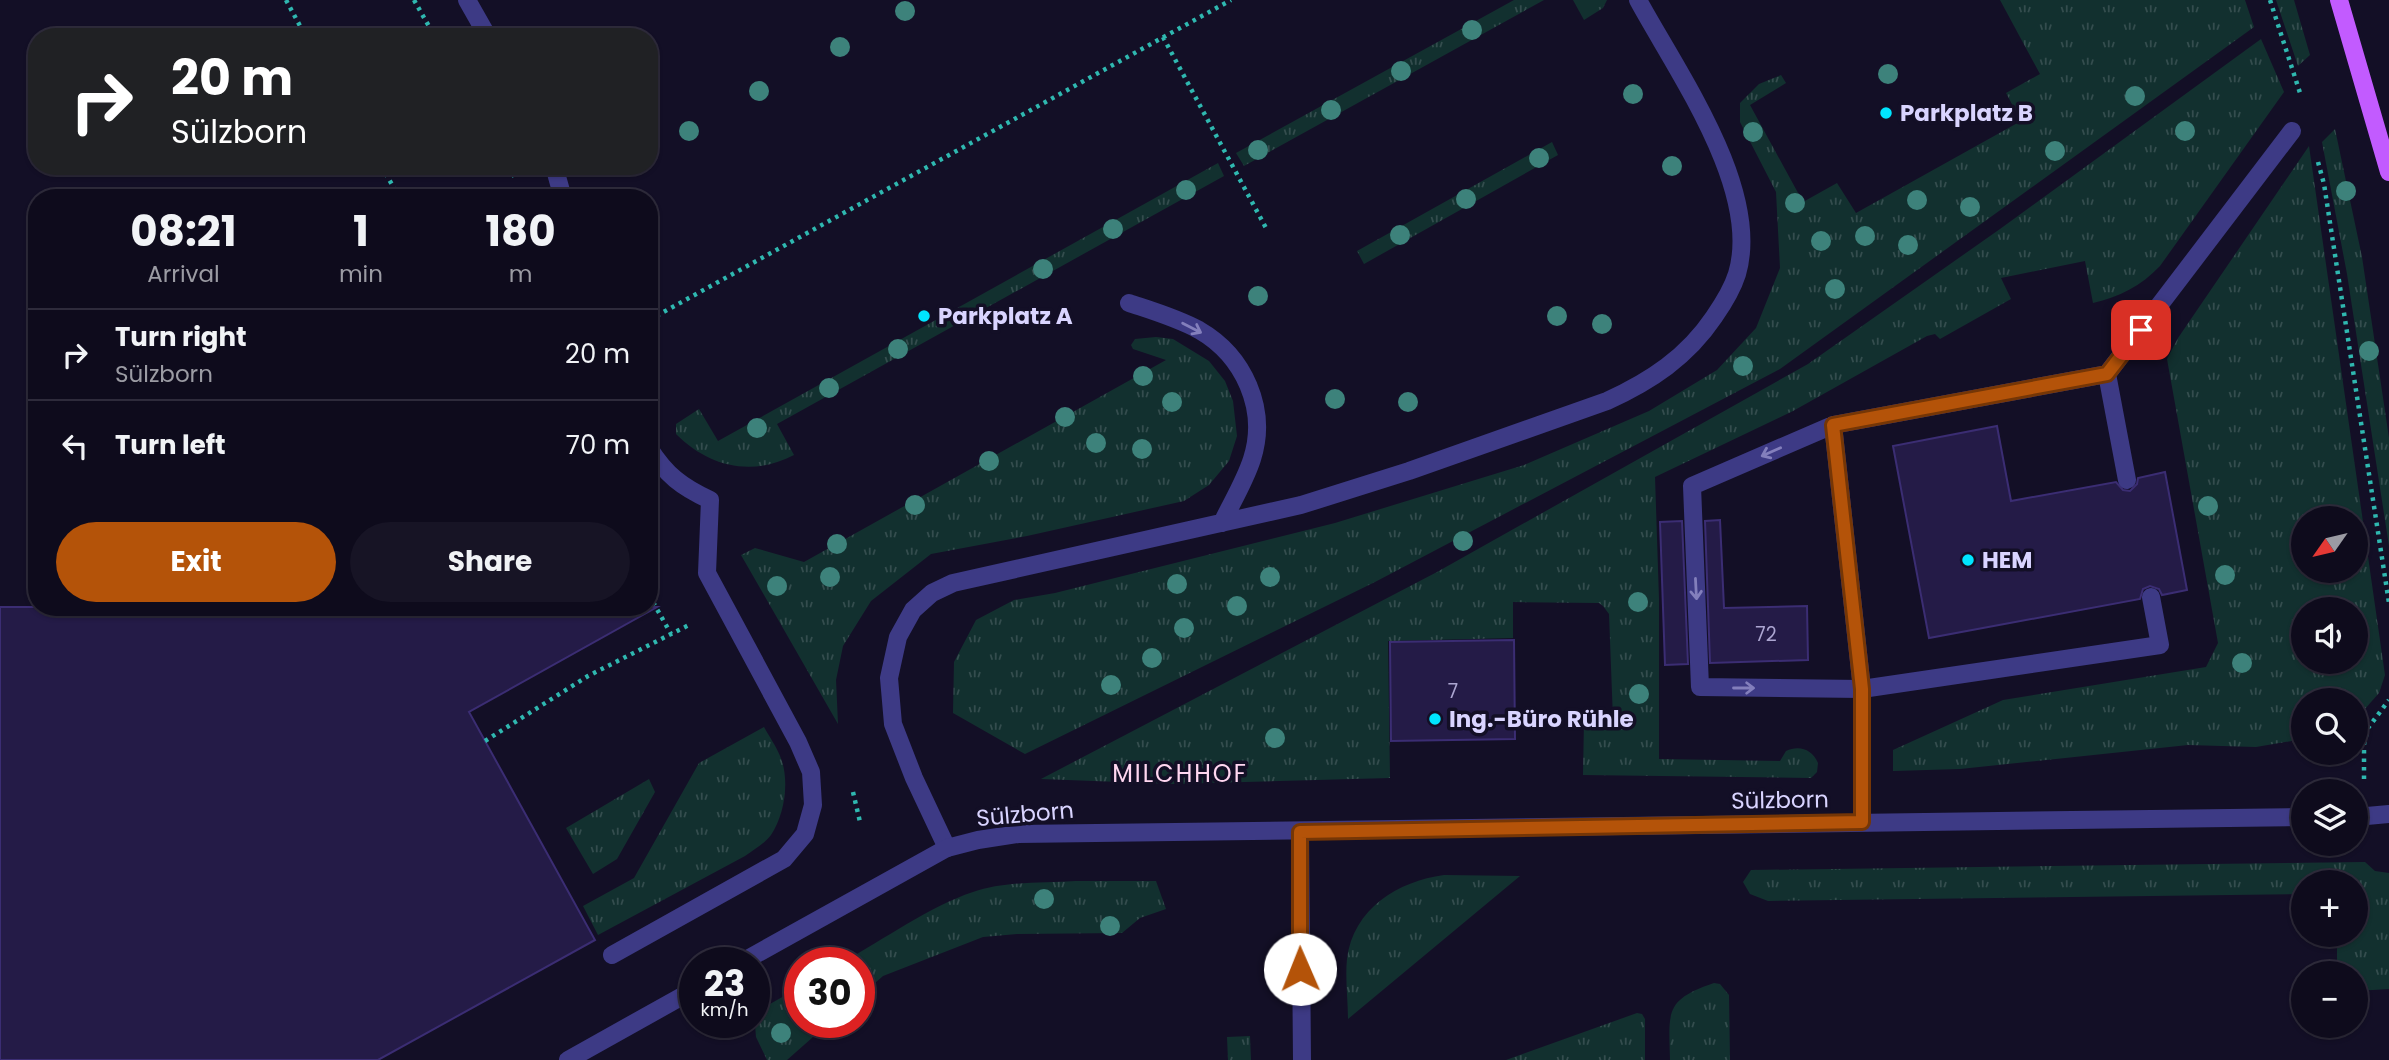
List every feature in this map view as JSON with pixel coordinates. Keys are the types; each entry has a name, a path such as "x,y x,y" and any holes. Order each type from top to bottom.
{"main road":[{"path":"2339,0 2389,172"}],"street":[{"path":"467,0 483,28"},
{"path":"947,848 893,724 889,678 898,637 913,610 932,593 953,583 1301,505 1360,487 1607,401 1638,387 1666,369 1690,347 1710,323 1726,300 1737,274 1741,246 1740,219 1734,189 1710,132 1638,0"},
{"path":"2151,597 2160,645 1862,689 1700,687 1692,486 1833,425 2107,374 2292,131"},
{"path":"1129,303 1167,315 1209,337 1225,350 1242,371 1254,397 1258,426 1252,459 1222,523"},
{"path":"2107,374 2127,480"},
{"path":"1833,425 1862,689 1862,822"},
{"path":"612,955 784,859 805,834 813,805 811,772 798,742 707,573 710,500 684,488 658,462"},
{"path":"2368,816 2389,814"},
{"name":"Sülzborn","path":"769,947 947,848 1018,834 2291,817"},
{"path":"1300,832 1302,1060"},
{"path":"568,1060 679,998"}],"path":[{"path":"286,0 301,28"},
{"path":"414,0 430,28"},
{"path":"658,315 1231,0"},
{"path":"2270,0 2296,81"},
{"path":"1163,37 1266,228"},
{"path":"2316,152 2324,184 2389,603"},
{"path":"514,175 517,182"},
{"path":"485,741 588,676 671,634"},
{"path":"2362,779 2364,744 2368,728 2389,700"}],"green space":[{"path":"1514,0 1544,0 1244,166 1236,153"},
{"path":"1573,0 1607,0 1603,8 1584,20"},
{"path":"2000,0 2245,0 2254,27 1780,369 1375,582 1025,754 953,713 954,662 976,620 1014,600 1055,593 1335,523 1524,465 1649,411 1717,370 1756,328 1780,268 1776,192 1740,122 1740,103 1759,84 1781,75 1786,83 1750,105 1803,202 1837,183 1856,213 2021,121 2006,93 2040,74"},
{"path":"2276,0 2294,0 2310,55 2298,66"},
{"path":"2261,39 2284,92 2160,266 2137,285 2112,298 2093,303 2085,261 2001,278 2011,299 1940,339 1935,334 1927,336 1793,411 1655,477 1659,599 1659,759 1780,761 1786,751 1800,748 1809,751 1818,763 1817,772 1811,778 1583,775 1584,721 1613,719 1609,614 1599,603 1513,602 1513,638 1388,641 1390,778 1173,784 1041,779 1437,572 1808,364 2000,229"},
{"path":"2335,129 2362,257 2389,438 2389,546 2347,274 2322,142"},
{"path":"1552,142 1558,155 1364,264 1357,251"},
{"path":"2309,146 2361,506 2291,506 2291,583 2368,583 2368,557 2385,675 2379,693 2368,705 2368,688 2291,688 2291,741 2256,747 2188,745 1960,769 1893,771 1893,750 2003,700 2206,667 2218,643 2167,359 2178,338"},
{"path":"1218,163 1224,176 777,424 794,455 762,466 732,465 702,454 676,434 676,424 699,409 718,441"},
{"path":"1135,339 1173,339 1209,361 1225,381 1233,401 1237,436 1229,461 1209,485 1184,501 931,554 871,601 843,646 836,680 838,724 741,555 755,548 804,562 1166,360 1133,349 1131,345"},
{"path":"764,727 780,756 785,775 783,807 771,835 745,856 598,935 583,906 634,878 699,763"},
{"path":"649,779 655,792 617,859 593,874 566,828"},
{"path":"2365,862 2375,871 2389,873 2389,989 2368,990 2368,961 2337,961 2337,947 2368,947 2368,870 2291,870 2291,894 1768,901 1750,894 1743,882 1751,870"},
{"path":"1444,875 1520,876 1348,1019 1347,959 1358,926 1380,900 1395,891 1427,878"},
{"path":"1156,881 1166,909 1140,918 1122,933 983,937 883,976 875,983 875,947 868,947 957,898 985,888 1011,884"},
{"path":"1714,983 1720,984 1729,995 1730,1060 1670,1060 1669,1030 1673,1010 1686,995"},
{"path":"784,996 784,1038 812,1038 787,1060 767,1060 756,1038 770,1038 770,1004"},
{"path":"1637,1013 1642,1014 1645,1019 1645,1060 1506,1060"},
{"path":"1250,1036 1251,1060 1228,1060 1227,1037"}],"building":[{"path":"1997,426 2011,501 2116,482 2123,490 2130,491 2137,484 2138,478 2165,472 2187,590 2162,595 2159,589 2150,586 2143,589 2140,599 1929,638 1893,446"},
{"path":"1720,520 1724,608 1807,606 1808,660 1710,663 1705,521"},
{"path":"1682,521 1688,664 1665,665 1660,522"},
{"path":"0,607 28,607 28,616 641,616 469,712 595,940 378,1060 0,1060"},
{"path":"1514,640 1515,739 1391,741 1390,642"}],"place":[{"name":"Parkplatz B","path":"1886,113"},
{"name":"Parkplatz A","path":"924,316"},
{"name":"HEM","path":"1968,560"},
{"name":"Ing.-Büro Rühle","path":"1435,719"}],"district":[{"name":"MILCHHOF","path":"1180,774"}],"route":[{"path":"1300,969 1300,832 1862,822 1862,689 1833,425 2107,374 2141,330"}]}
